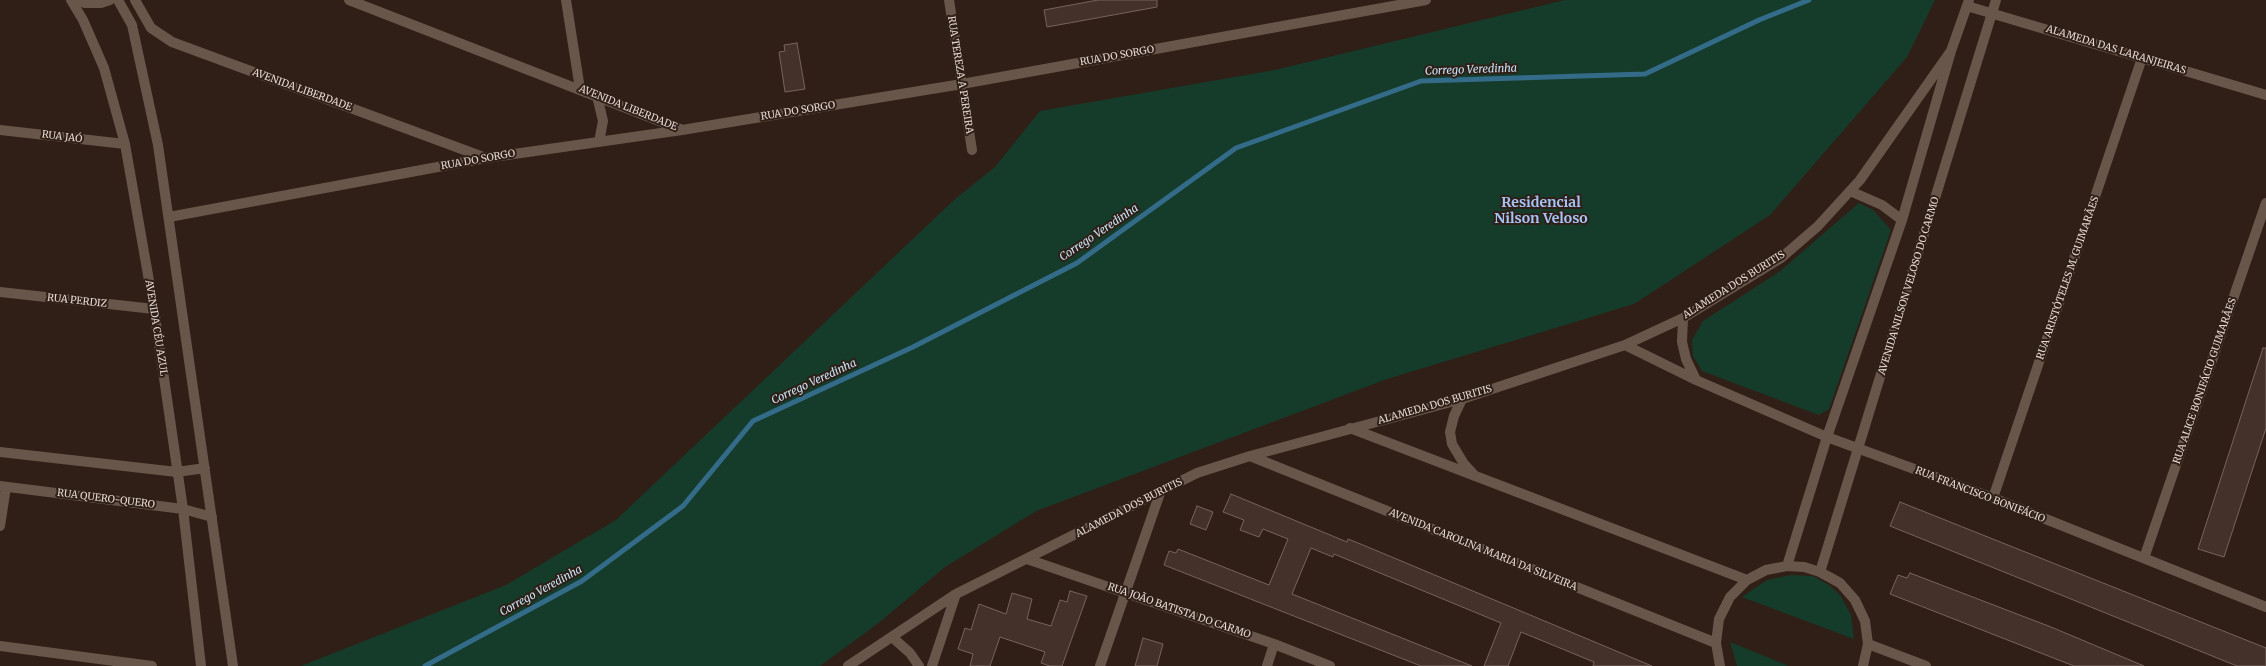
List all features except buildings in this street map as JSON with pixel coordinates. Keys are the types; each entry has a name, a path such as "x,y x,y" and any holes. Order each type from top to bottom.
{"street":[{"name":"AVENIDA CÉU AZUL","path":"71,0 83,20 104,68 125,144 154,309 182,509 201,666"},
{"path":"76,0 85,3 101,3 110,0"},
{"path":"118,0 132,25 158,144 233,666"},
{"name":"AVENIDA LIBERDADE","path":"135,0 151,28 172,42 486,158"},
{"name":"AVENIDA LIBERDADE","path":"349,0 682,130"},
{"path":"566,0 580,89"},
{"name":"RUA TEREZA A PEREIRA","path":"949,0 972,150"},
{"name":"RUA DO SORGO","path":"169,217 486,158 682,130 962,84 1426,0"},
{"name":"AVENIDA NILSON VELOSO DO CARMO","path":"1820,572 1996,0"},
{"path":"1787,566 1827,437 1902,220 1950,51 1968,3"},
{"name":"ALAMEDA DAS LARANJEIRAS","path":"1968,3 1992,13 2266,95"},
{"name":"ALAMEDA DOS BURITIS","path":"848,666 956,594 1160,493 1197,473 1250,456 1462,398 1625,345 1683,318 1781,258 1818,226 1860,180 1950,51"},
{"name":"RUA ARISTÓTELES M. GUIMARÃES","path":"1993,498 2142,58"},
{"path":"597,96 603,121 599,142"},
{"name":"RUA JAÓ","path":"0,130 125,144"},
{"path":"1850,191 1882,205 1902,220"},
{"name":"RUA ALICE BONIFÁCIO GUIMARÃES","path":"2144,558 2266,203"},
{"name":"RUA PERDIZ","path":"0,292 154,309"},
{"path":"1683,318 1682,342 1686,359 1696,380"},
{"name":"RUA FRANCISCO BONIFÁCIO","path":"1625,345 1696,380 1858,450 1993,498 2266,607"},
{"path":"1462,398 1454,416 1450,432 1452,444 1464,464 1477,477"},
{"path":"1350,428 1747,580"},
{"path":"0,452 177,472 205,468"},
{"name":"AVENIDA CAROLINA MARIA DA SILVEIRA","path":"1250,456 1716,643"},
{"path":"0,526 3,486"},
{"name":"RUA QUERO-QUERO","path":"3,486 182,509 212,517"},
{"path":"1100,666 1124,593 1160,493"},
{"name":"RUA JOÃO BATISTA DO CARMO","path":"1027,559 1274,644 1330,666"},
{"path":"1720,666 1716,643 1719,619 1730,598 1747,580 1766,570 1787,566 1804,567 1820,572 1840,583 1855,600 1865,621 1868,644 1863,666"},
{"path":"932,666 956,594"},
{"path":"892,637 910,653 919,666"},
{"path":"1267,666 1274,644"},
{"path":"1868,644 1926,666"},
{"path":"0,646 152,666"}],"green space":[{"path":"1565,0 1935,0 1907,57 1770,215 1634,304 1387,379 1036,511 945,567 881,621 820,666 301,666 506,585 616,520 954,200 995,167 1040,111 1275,70"},
{"path":"1859,203 1873,210 1891,230 1829,409 1819,415 1702,371 1693,356 1692,340 1703,321 1779,272"},
{"path":"1791,575 1813,576 1829,585 1840,595 1851,615 1854,639 1742,597 1767,580"},
{"path":"1730,642 1789,666 1737,666"}],"waterway":[{"name":"Corrego Veredinha","path":"425,666 582,581 683,506 753,421 913,347 1077,263 1236,148 1421,81 1645,74 1759,20 1809,0"}],"district":[{"name":"Residencial Nilson Veloso","path":"1541,212"}]}
